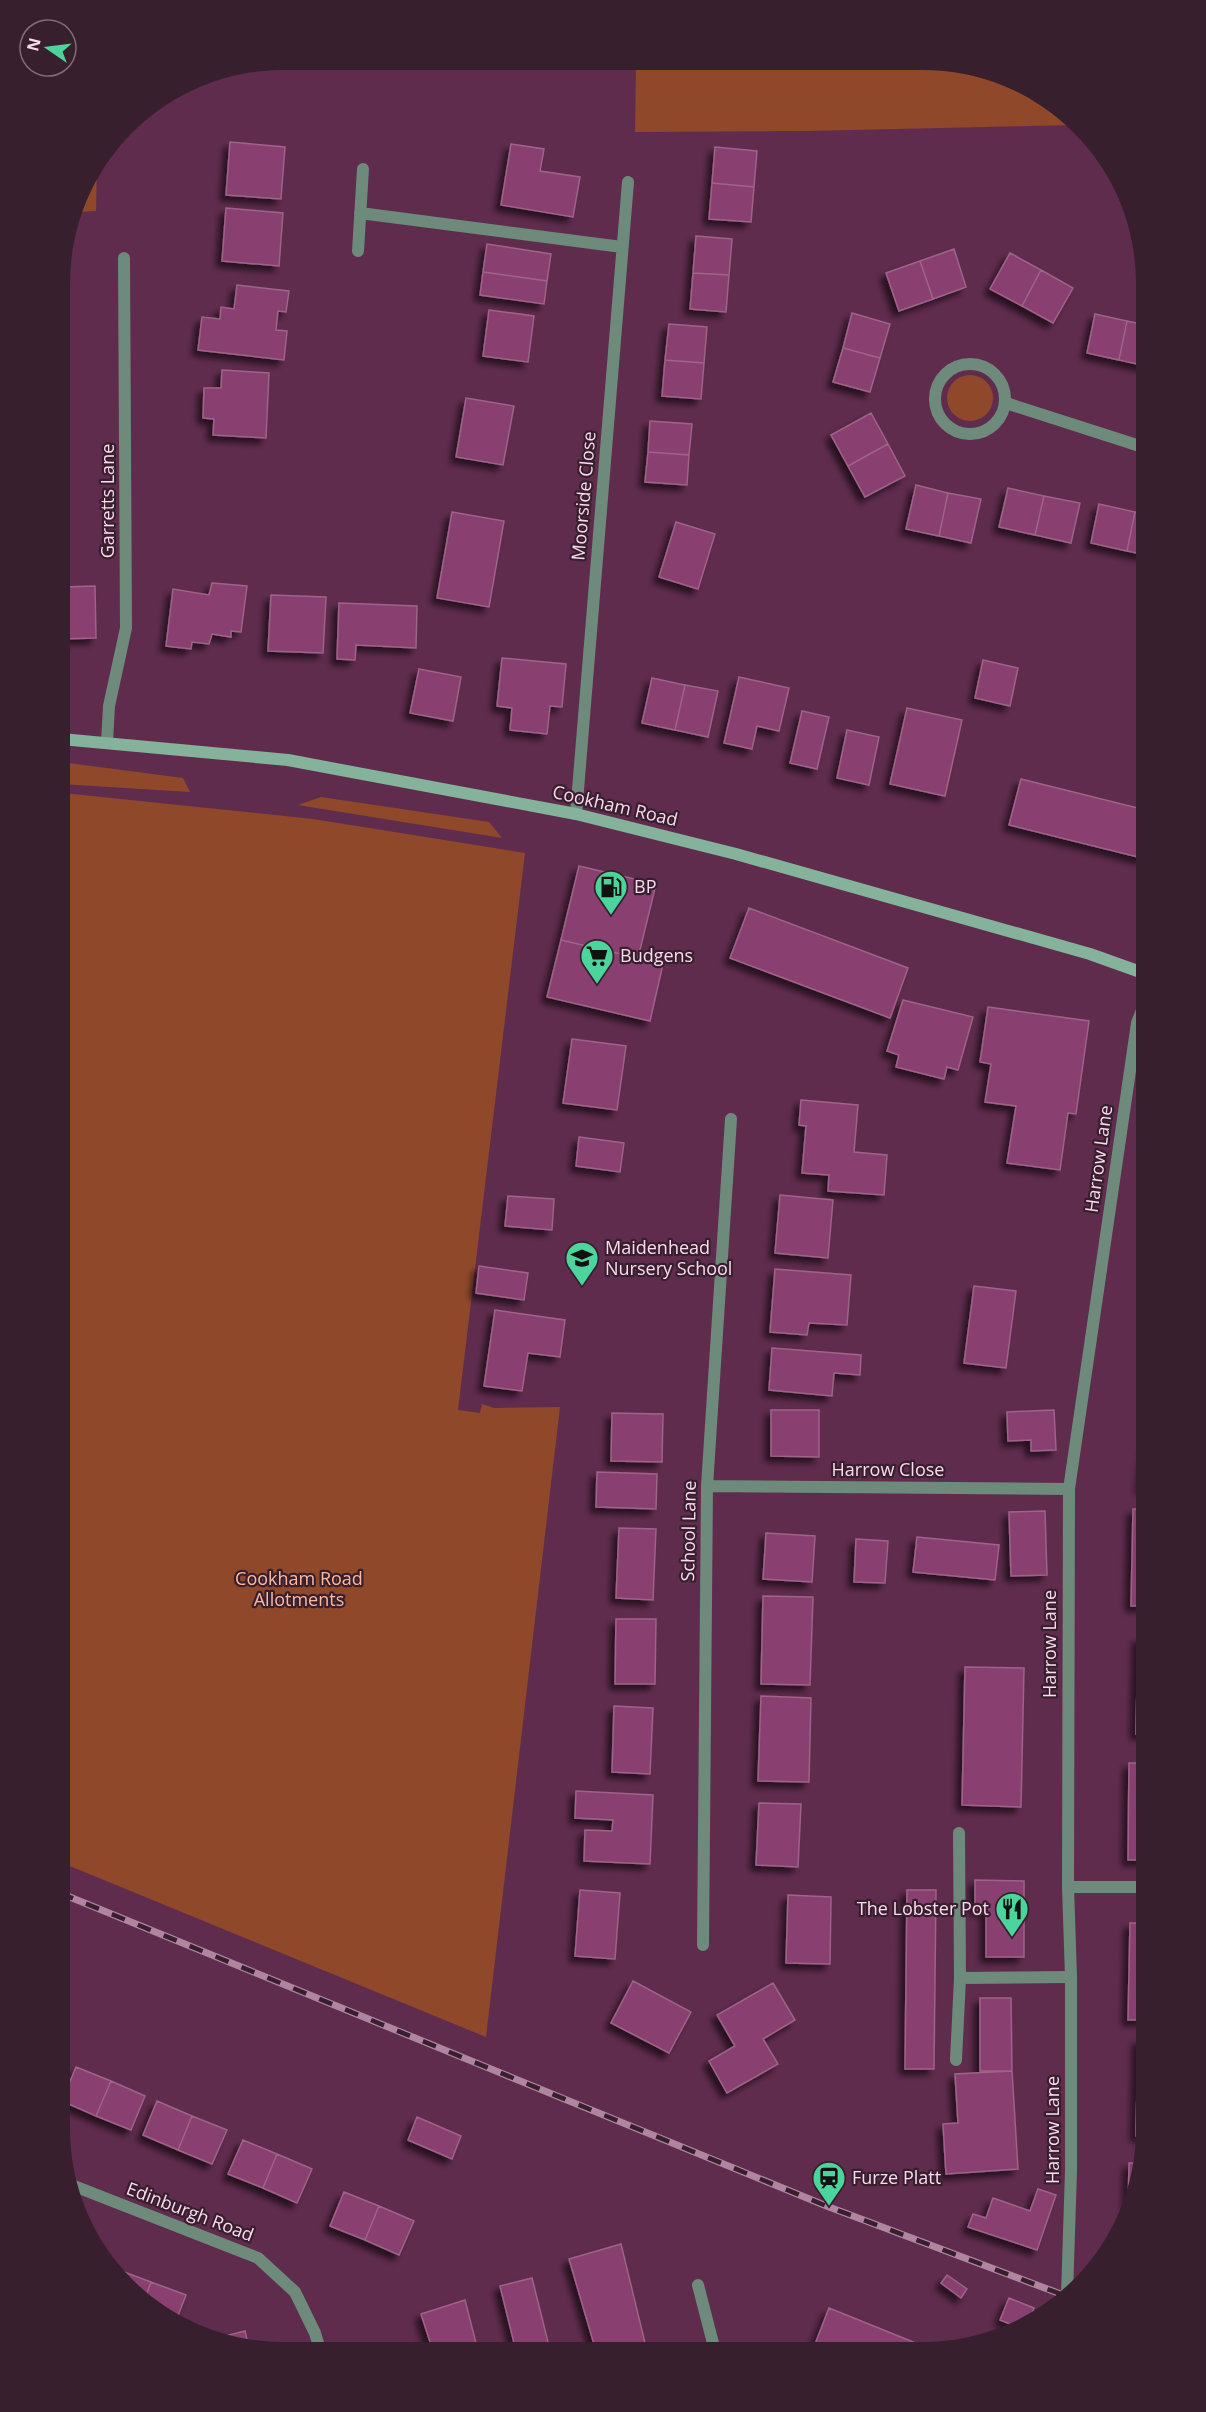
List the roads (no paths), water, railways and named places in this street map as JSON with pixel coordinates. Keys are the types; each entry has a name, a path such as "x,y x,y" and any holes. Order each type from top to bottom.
{"main road":[{"name":"Cookham Road","path":"70,740 288,760 576,814 748,857 1090,954 1136,970"}],"street":[{"path":"358,252 363,169"},
{"name":"Moorside Close","path":"576,814 628,182"},
{"path":"360,213 622,247"},
{"name":"Garretts Lane","path":"107,742 109,706 126,628 124,258"},
{"path":"960,363 984,364 1002,381 1006,404 998,422 985,432 961,434 942,422 933,401 940,377 960,363"},
{"path":"1006,404 1136,445"},
{"name":"Harrow Lane","path":"1067,2285 1071,1977 1068,1887 1069,1490 1136,1030"},
{"name":"School Lane","path":"703,1945 707,1486 731,1119"},
{"name":"Harrow Close","path":"707,1486 1069,1490"},
{"path":"957,2060 960,1978 959,1833"},
{"path":"1068,1887 1136,1887"},
{"path":"960,1978 1071,1977"},
{"name":"Edinburgh Road","path":"79,2188 258,2258 295,2292 318,2342"},
{"path":"698,2285 713,2342"}],"railway":[{"path":"70,1897 829,2207 1058,2293"}],"place":[{"name":"BP","path":"611,916"},
{"name":"Budgens","path":"597,985"},
{"name":"Maidenhead Nursery School","path":"582,1287"},
{"name":"The Lobster Pot","path":"1012,1938"},
{"name":"Furze Platt","path":"829,2207"}],"park label":[{"name":"Cookham Road Allotments","path":"299,1589"}]}
